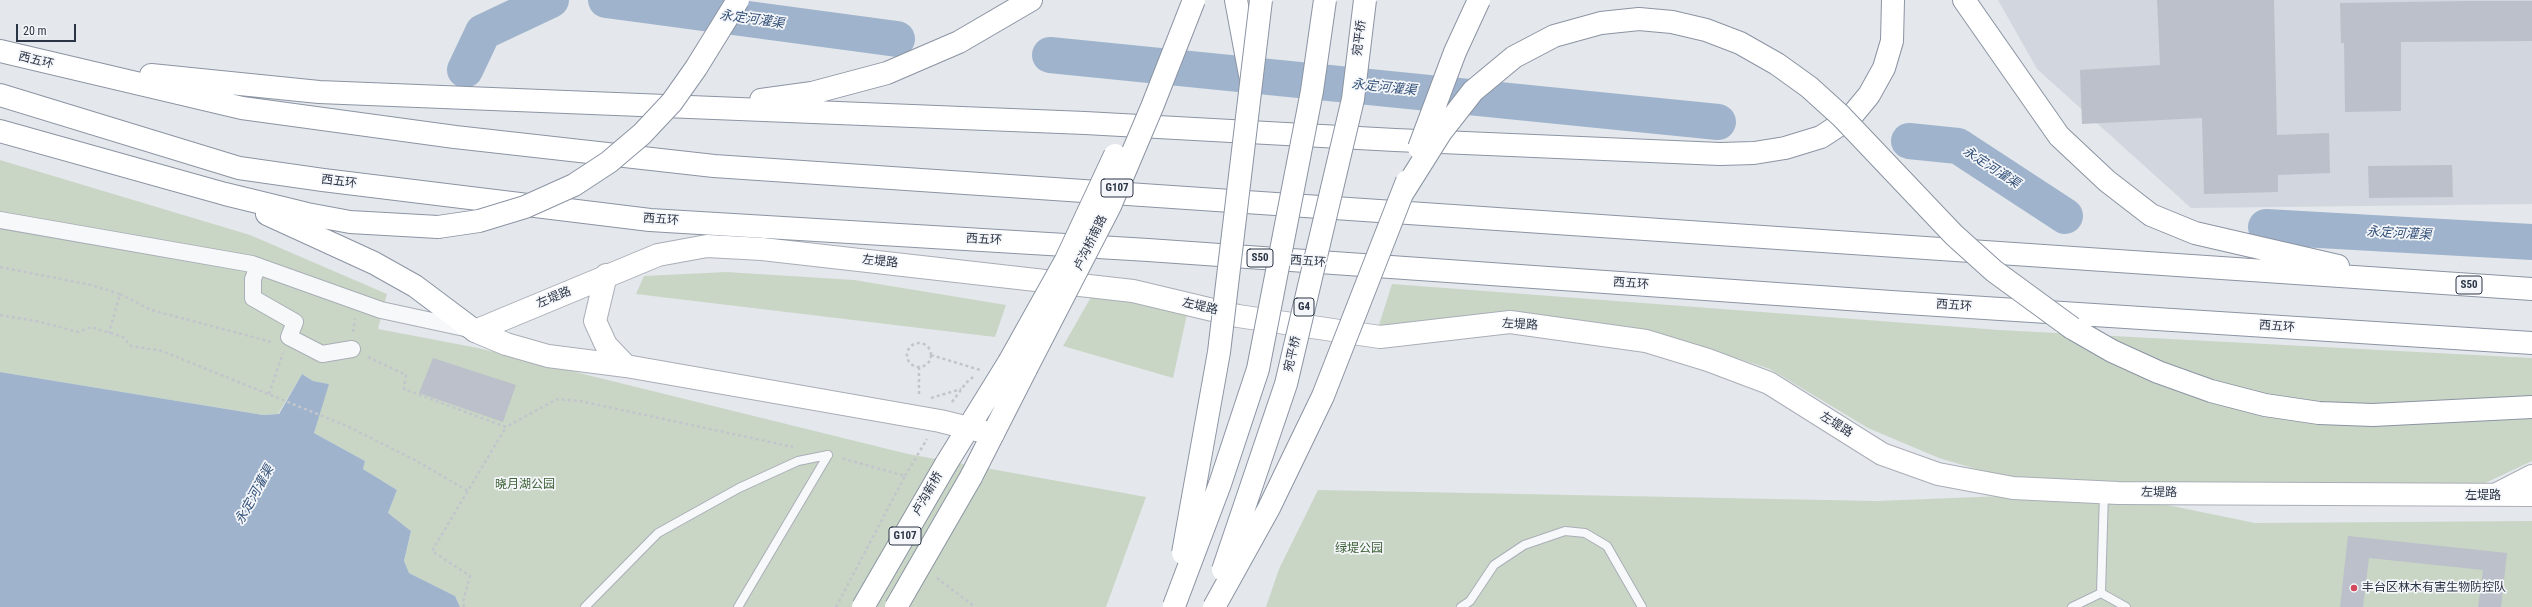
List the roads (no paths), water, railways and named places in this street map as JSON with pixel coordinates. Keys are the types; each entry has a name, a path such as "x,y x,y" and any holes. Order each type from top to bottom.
{"main road":[{"path":"0,131 225,194 350,222 438,227 480,221 525,207 574,185 609,162 642,134 672,102 696,68 738,0"},
{"path":"709,108 812,93 887,73 959,42 1031,0"},
{"name":"卢沟桥南路","path":"896,607 971,478 993,434 1018,365 1093,204 1138,102 1178,0"},
{"name":"卢沟桥南路","path":"946,464 968,428 1018,365 1110,206 1152,107 1194,0"},
{"path":"1236,0 1251,79"},
{"path":"1174,607 1219,352 1261,0"},
{"path":"1174,607 1220,484 1258,369 1312,91 1325,0"},
{"name":"宛平桥","path":"1212,607 1286,384 1353,99 1365,0"},
{"path":"1212,607 1269,508 1323,396 1402,194 1455,52 1479,0"},
{"path":"38,62 320,92 1077,123 1411,141 1720,154 1754,153 1785,148 1821,137 1850,118 1869,95 1884,68 1892,41 1893,0"},
{"path":"1966,3 2059,136 2107,181 2151,215 2195,233 2405,281"},
{"path":"1402,194 1441,132 1473,91 1514,57 1554,36 1601,23 1639,19 1672,22 1706,30 1740,44 1777,64 1809,87 1841,116 1960,240 1994,271 2072,328 2112,351 2158,372 2211,391 2265,405 2319,413 2373,415 2532,407"},
{"name":"西五环","path":"0,51 38,62 242,108 455,137 714,166 2405,281 2532,288"},
{"name":"西五环","path":"0,96 239,168 323,180 650,220 1148,250 1891,302 2532,343"},
{"path":"225,194 374,263 415,286 475,331 506,344 548,356 626,366 968,428 993,434"},
{"name":"左堤路","path":"475,331 606,275 658,255 707,246 746,248 1133,291 1238,316 1380,337 1510,322 1646,341 1708,360 1769,383 1882,454 1938,474 2013,488 2104,492 2493,496 2532,495"},
{"path":"606,275 595,321 606,345 626,366"},
{"name":"卢沟新桥","path":"863,607 946,464"},
{"path":"2493,496 2532,476"}],"street":[{"path":"0,220 258,266 363,302 381,310 475,331"},
{"path":"258,266 253,279 253,298 295,322 287,341 322,354 352,349"}],"lane":[{"path":"585,607 658,533 739,488 798,461 828,455 738,607"},
{"path":"2102,593 2104,492"},
{"path":"1461,607 1470,601 1494,565 1524,545 1565,531 1585,533 1607,546 1642,607"},
{"path":"2072,607 2102,593"},
{"path":"2102,593 2126,607"}],"water":[{"path":"0,372 263,415 279,414 302,374 313,381 329,384 314,433 365,461 363,469 397,490 388,513 411,531 404,561 409,573 455,596 460,607 0,607"}],"waterway":[{"name":"永定河灌渠","path":"465,70 483,32 551,0"},
{"name":"永定河灌渠","path":"606,0 897,39"},
{"name":"永定河灌渠","path":"1050,55 1718,122"},
{"name":"永定河灌渠","path":"1909,141 1958,146 2065,216"},
{"name":"永定河灌渠","path":"2266,227 2532,242"}],"place":[{"name":"丰台区林木有害生物防控队","path":"2354,588"}],"park label":[{"name":"晓月湖公园","path":"525,485"},
{"name":"绿堤公园","path":"1359,549"}]}
